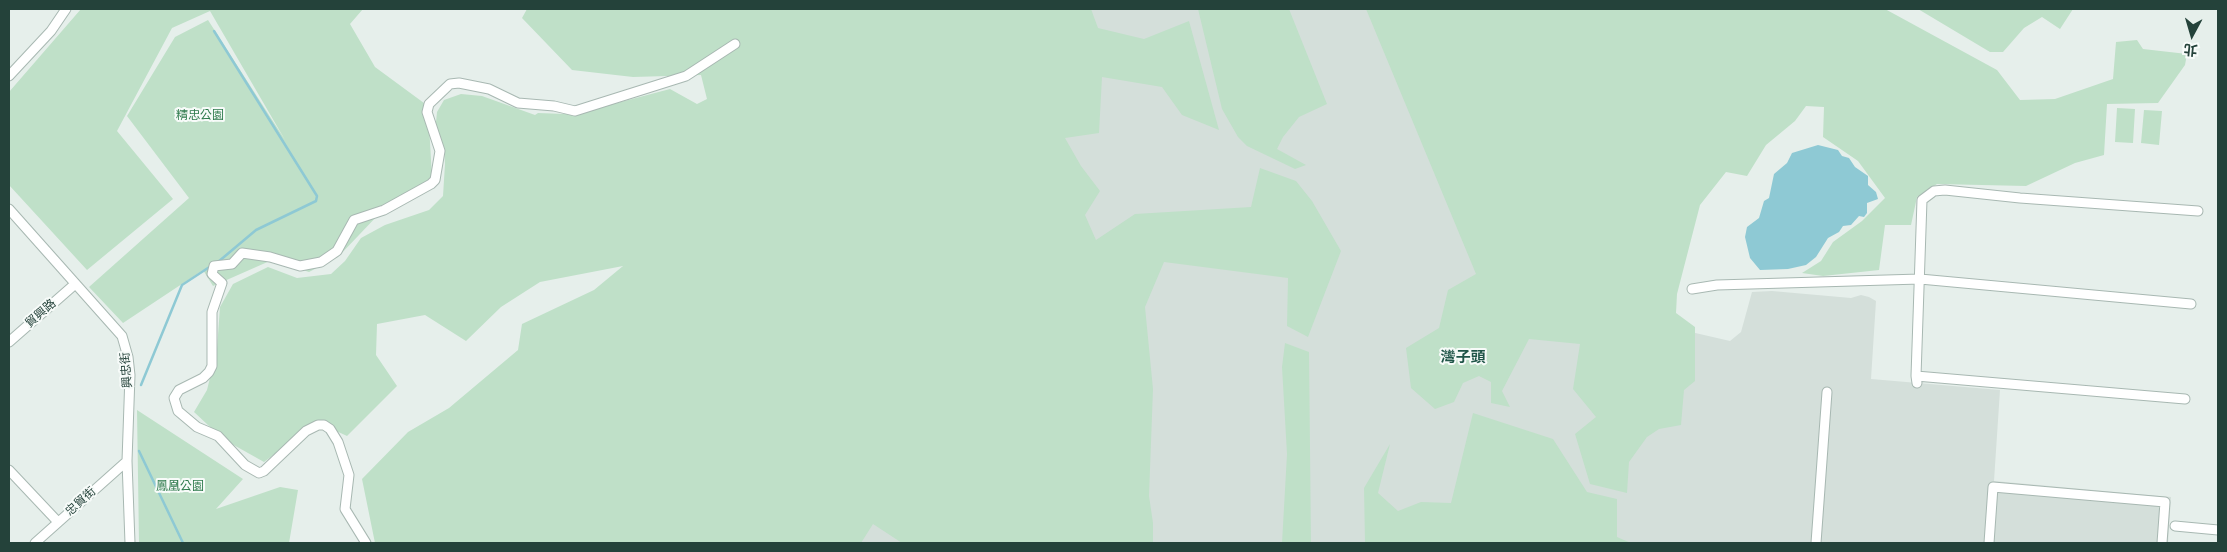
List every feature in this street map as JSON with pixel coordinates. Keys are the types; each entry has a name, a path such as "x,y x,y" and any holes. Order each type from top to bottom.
{"street":[{"path":"9,76 51,31 66,9"},
{"path":"366,543 345,509 349,475 338,442 330,429 324,424 306,431 264,471 258,472 245,465 218,436 197,427 178,411 174,398 178,390 203,378 212,366 212,312 222,283 212,274 214,266 232,264 242,253 270,257 300,266 321,262 337,251 354,220 384,210 431,184 435,180 440,151 427,112 429,104 450,84 458,83 489,89 518,103 554,106 574,111 686,76 735,44"},
{"path":"2184,399 1916,380 1922,200 1934,191 1945,190 2020,198 2198,211"},
{"name":"興忠街","path":"9,209 74,286 122,336 128,357 127,461 130,543"},
{"path":"1692,289 1717,285 1920,279 2191,304"},
{"name":"貿興路","path":"9,342 74,286"},
{"path":"1816,543 1827,392"},
{"name":"忠貿街","path":"35,543 127,461"},
{"path":"9,470 58,522"},
{"path":"1989,543 1993,487 2165,502 2162,543"},
{"path":"2175,526 2218,530"}],"shaded area":[{"path":"830,9 1590,9 1678,329 1730,341 1741,332 1752,292 1772,291 1851,298 1861,295 1869,297 1876,301 1871,379 2000,390 1994,481 2171,497 2168,543 674,543"}],"green space":[{"name":"精忠公園","path":"81,9 363,9 350,24 375,67 428,106 432,178 379,214 338,257 309,272 272,260 213,286 203,270 123,323 89,287 189,198 127,116 175,37 208,20 285,140 210,11 172,28 117,131 173,199 87,270 9,185 9,92"},
{"path":"527,9 1091,9 1098,28 1144,39 1189,21 1219,130 1182,115 1162,87 1102,77 1099,133 1065,138 1081,166 1100,191 1085,215 1096,240 1135,214 1251,207 1260,168 1296,181 1312,201 1341,251 1308,337 1287,326 1288,278 1164,262 1145,307 1153,389 1149,496 1153,523 1153,543 902,543 873,524 861,543 375,543 362,479 408,432 449,408 518,350 522,324 594,290 623,266 540,282 501,307 466,341 425,315 377,324 376,355 397,386 347,436 317,422 264,462 223,439 194,412 207,390 217,349 220,307 233,284 268,267 297,278 331,274 345,261 361,238 385,225 429,210 443,196 444,146 435,132 437,112 444,100 461,94 482,96 535,115 538,113 565,114 598,108 670,89 697,104 707,99 701,75 633,77 572,70 522,18"},
{"path":"1198,9 1289,9 1327,104 1299,117 1283,137 1277,149 1306,165 1295,169 1247,146 1238,137 1222,109"},
{"path":"1366,9 1885,9 1997,70 2020,100 2055,99 2113,79 2116,42 2137,40 2143,49 2187,54 2185,65 2158,103 2107,104 2104,155 2075,163 2026,186 1937,184 1917,197 1911,225 1885,225 1879,270 1823,276 1802,273 1821,261 1833,242 1862,221 1885,198 1858,161 1823,137 1824,107 1806,106 1795,121 1766,145 1747,176 1726,172 1700,205 1677,294 1676,313 1695,327 1695,381 1684,390 1681,425 1659,429 1647,437 1629,462 1627,493 1590,484 1575,434 1596,417 1573,389 1580,344 1529,339 1502,391 1510,407 1491,403 1491,382 1479,376 1463,383 1454,402 1435,409 1411,388 1406,348 1439,328 1448,290 1476,274"},
{"path":"1918,9 2073,9 2060,29 2042,17 2024,28 2003,52 1990,52"},
{"path":"2117,108 2135,109 2133,143 2115,142"},
{"path":"2144,110 2162,111 2159,145 2141,143"},
{"path":"1285,343 1309,352 1311,543 1282,543 1287,454 1282,367"},
{"name":"鳳凰公園","path":"137,410 243,479 216,509 280,487 298,490 289,543 139,543"},
{"path":"1473,413 1553,439 1587,492 1617,499 1617,537 1631,543 1365,543 1364,488 1390,444 1378,493 1398,511 1421,502 1451,503"}],"water":[{"path":"1818,145 1838,150 1842,156 1849,158 1855,167 1868,176 1868,185 1876,192 1878,199 1867,203 1867,213 1864,217 1859,216 1851,225 1843,226 1839,232 1828,238 1816,257 1806,265 1788,269 1760,270 1750,258 1745,237 1747,227 1759,218 1764,201 1769,198 1774,174 1787,163 1792,153"}],"waterway":[{"path":"214,31 317,196 316,201 256,230 218,262"},
{"path":"141,385 182,285 211,266"},
{"path":"139,451 183,543"}],"district":[{"name":"灣子頭","path":"1463,358"}]}
